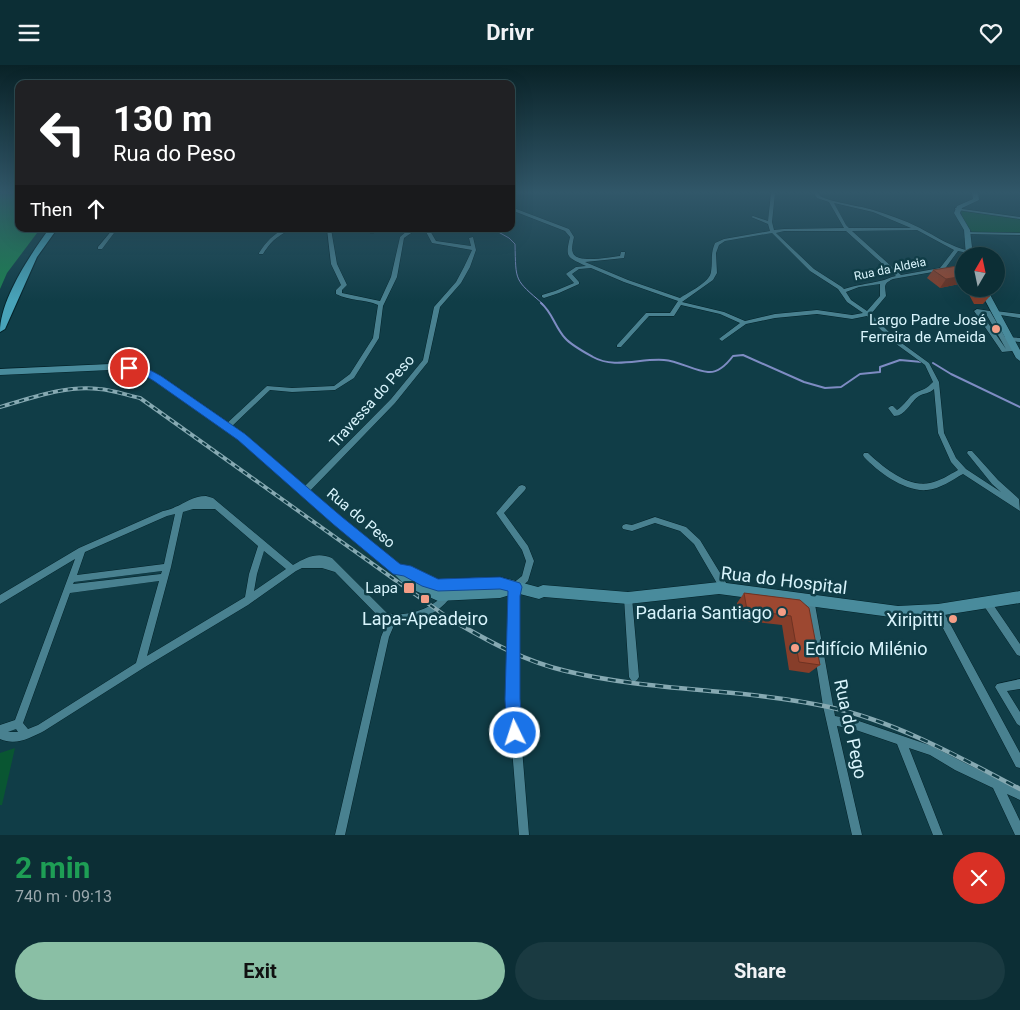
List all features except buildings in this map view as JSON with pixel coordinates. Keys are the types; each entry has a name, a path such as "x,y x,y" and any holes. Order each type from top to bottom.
{"highway":[{"path":"0,314 27,257 46,232"},
{"path":"0,329 33,257 51,232"}],"main road":[{"path":"965,229 968,247"},
{"path":"987,297 997,315 1006,339 1020,358"},
{"name":"Rua do Peso","path":"0,372 110,367 144,371 158,378 242,437 304,492 398,569 404,578 423,590 438,595 449,591 500,592 516,587"},
{"name":"Rua do Hospital","path":"516,587 529,591 628,598 725,589 898,612 938,610 1020,597"}],"street":[{"path":"564,229 572,237 569,251 572,257 579,261 630,283 660,292 680,301 722,313 744,323"},
{"path":"847,229 899,276"},
{"path":"619,346 648,315 672,315 680,301 710,280 714,273 714,253 717,244 730,239 772,231 917,229 955,249"},
{"path":"772,231 812,269 844,291 849,301 868,314 894,340 925,361 936,382 941,433 953,459 963,471 1020,506"},
{"path":"100,248 113,232"},
{"path":"261,253 268,241 274,235 282,232"},
{"path":"329,232 334,264 338,275 344,281 344,285 339,289 339,295 372,299 381,304"},
{"path":"227,427 268,388 292,390 335,388 352,376 376,338 381,304 394,277 402,237 411,232"},
{"path":"429,232 434,242 474,248 471,239"},
{"path":"967,233 1020,234"},
{"name":"Travessa do Peso","path":"304,492 393,401 426,361 437,307 458,283 474,248"},
{"path":"942,269 955,251"},
{"path":"579,261 622,257 623,253"},
{"path":"544,296 557,293 577,283 569,275 573,270 593,267"},
{"name":"Rua da Aldeia","path":"844,291 858,286 884,282 899,276 942,269 949,270"},
{"path":"722,339 744,323 775,316 816,312 852,317 868,314 883,296 882,285 884,282"},
{"path":"977,311 988,312 997,327 1006,339 1010,350 1004,351 977,311"},
{"path":"997,315 1020,318"},
{"path":"988,327 997,327"},
{"path":"995,337 1020,340"},
{"path":"891,408 896,414 905,408 916,395 928,391 936,382"},
{"path":"970,453 995,482 1020,506"},
{"path":"866,455 875,465 897,479 920,486 928,487 963,471"},
{"path":"522,488 500,513 525,549 530,561 525,579 516,587 513,596 513,699 524,835"},
{"path":"0,600 82,551 180,508 204,505 215,506 293,570"},
{"path":"140,664 167,567 180,516 180,508"},
{"path":"626,527 632,528 655,520 684,529 697,542 725,589"},
{"path":"249,599 253,574 262,546"},
{"path":"18,724 82,551"},
{"path":"64,561 76,566"},
{"path":"0,734 12,738 27,735 41,728 140,664 302,565 322,564 338,570 386,617 392,619 400,620 429,610 443,602 449,591"},
{"path":"72,579 167,567"},
{"path":"68,589 164,577"},
{"path":"628,598 634,677"},
{"name":"Rua do Pego","path":"810,599 832,720 857,835"},
{"path":"987,603 1020,651"},
{"path":"938,610 1020,763"},
{"path":"340,835 384,637 392,619"},
{"path":"1020,684 1000,687 1020,721"},
{"path":"832,720 854,724 932,751 1020,795"},
{"path":"0,730 18,724"},
{"path":"18,724 27,735"},
{"path":"901,741 938,835"},
{"path":"996,784 1020,833"}],"green space":[{"path":"0,229 15,229 15,232 38,232 7,273 0,289"},
{"path":"970,229 1020,229 1020,233 972,232"},
{"path":"15,748 2,805 0,805 0,753"}],"waterway":[{"path":"498,232 515,244 518,279 543,304"},
{"path":"541,303 568,341 593,357 610,362 664,360 712,372 722,367 733,356 743,355 804,382 825,388 841,387 860,374 880,372 880,367 900,360 922,362"},
{"path":"933,363 951,374 1020,407"}],"railway":[{"path":"0,407 49,393 86,388 114,391 140,398 447,617"},
{"path":"445,616 518,655 566,671 631,683 763,696 829,707 854,714 903,731 1020,789"}],"place":[{"name":"Largo Padre José Ferreira de Ameida","path":"996,329"},
{"name":"Lapa","path":"409,588"},
{"name":"Lapa-Apeadeiro","path":"425,599"},
{"name":"Padaria Santiago","path":"782,612"},
{"name":"Xiripitti","path":"953,619"},
{"name":"Edifício Milénio","path":"795,648"}],"route":[{"path":"129,368 144,371 158,378 242,437 337,520 398,569 406,570 427,582 438,585 455,586 500,583 516,587 513,596 513,699 515,733"}]}
